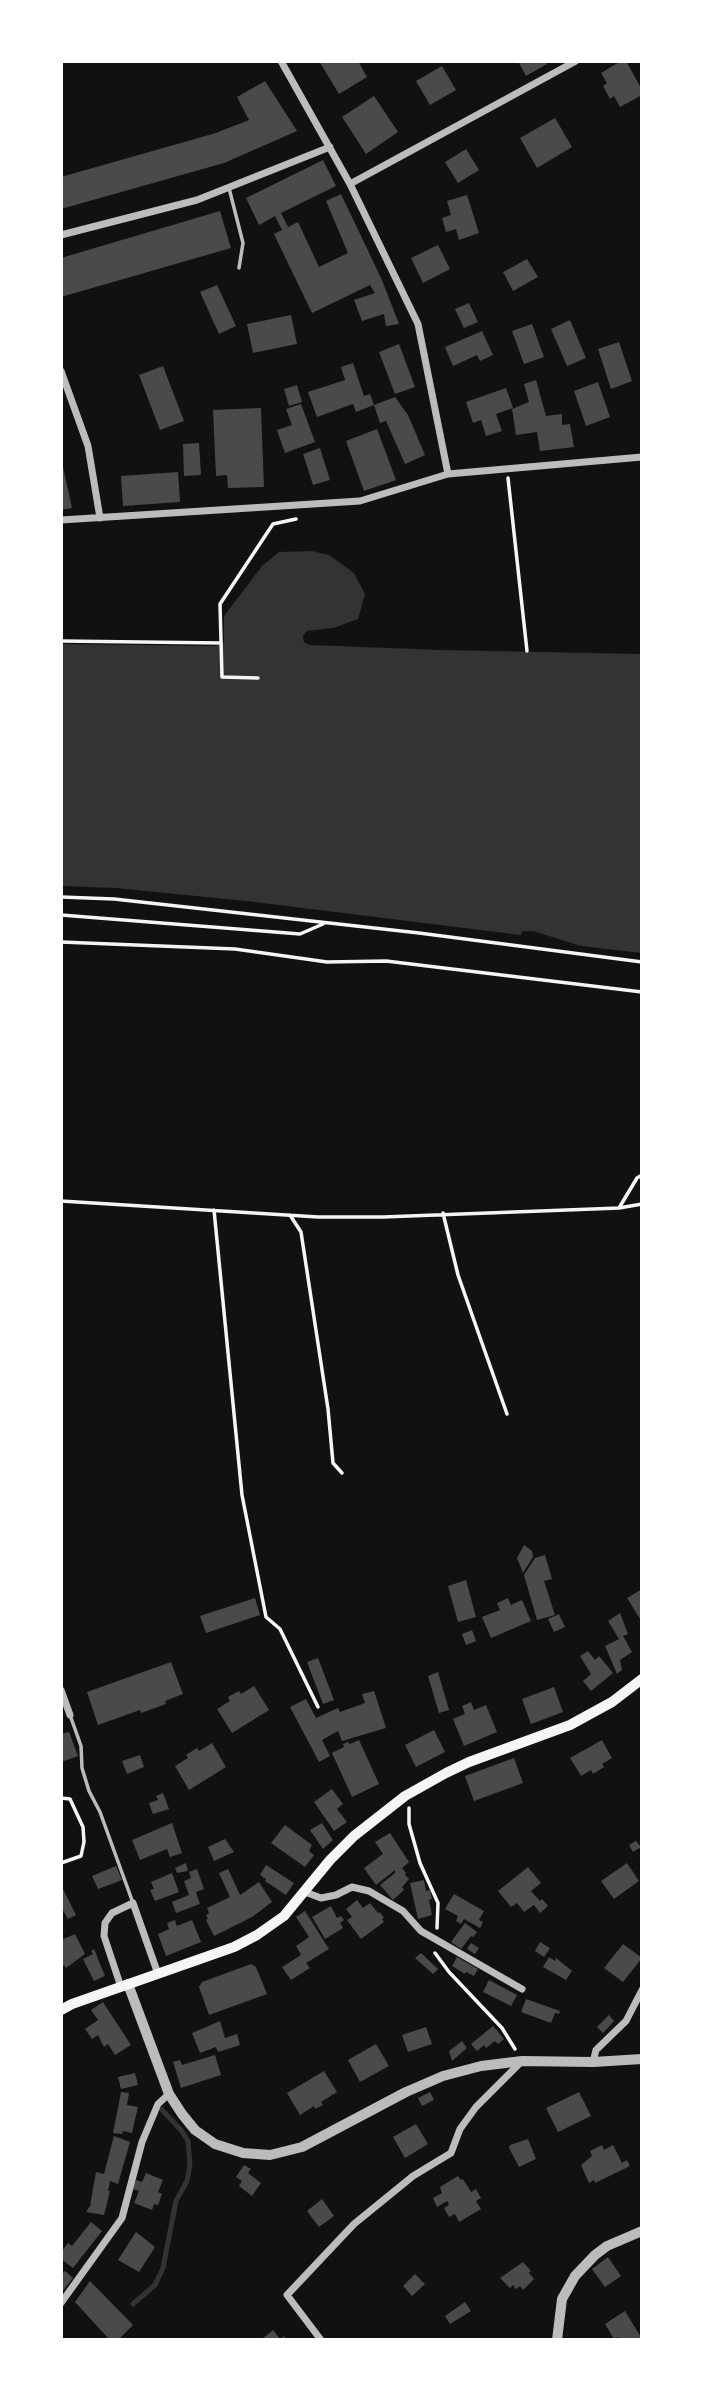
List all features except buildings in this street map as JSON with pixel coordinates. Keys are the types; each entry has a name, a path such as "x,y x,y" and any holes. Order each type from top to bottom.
{"main road":[{"path":"61,2010 234,1947 257,1935 284,1916 330,1860 354,1836 405,1796 469,1762 570,1725 612,1702 642,1679"}],"street":[{"path":"281,61 350,184 418,324 448,474"},
{"path":"350,184 562,65 576,61"},
{"path":"61,234 197,200 330,147"},
{"path":"61,371 89,446 100,518"},
{"path":"61,520 360,501 448,474 642,457"},
{"path":"62,1692 71,1715"},
{"path":"305,1892 321,1898 336,1895 352,1887 369,1891 403,1911 421,1931 522,1989"},
{"path":"158,1974 133,1903 112,1913 105,1923 104,1936 169,2094 181,2115 195,2130 215,2144 243,2152 271,2155 302,2147 407,2092 443,2076 481,2066 522,2061 593,2062 642,2059"},
{"path":"593,2062 596,2050 626,2021 642,1990"},
{"path":"321,2340 287,2295 354,2224 413,2176 452,2153 460,2129 476,2107 522,2061"},
{"path":"61,2303 122,2218 142,2143 158,2104 169,2094"},
{"path":"557,2340 562,2299 575,2276 594,2255 607,2246 642,2231"}],"lane":[{"path":"229,188 243,243 239,268"},
{"path":"71,1715 81,1746 82,1768 89,1791 100,1812 133,1903"}],"path":[{"path":"507,469 527,651"},
{"path":"258,678 222,677 220,604 272,524 300,518"},
{"path":"61,641 221,643"},
{"path":"61,897 114,899 642,962"},
{"path":"61,915 300,933 325,923"},
{"path":"61,942 235,949 327,962 386,961 642,992"},
{"path":"619,1208 637,1178 642,1175"},
{"path":"61,1201 290,1215 383,1217 619,1208 642,1204"},
{"path":"214,1210 242,1495 266,1617 280,1629 318,1707"},
{"path":"443,1213 458,1275 507,1414"},
{"path":"290,1215 300,1232 328,1409 333,1463 342,1473"},
{"path":"405,1796 410,1808 409,1824 420,1863 438,1903 435,1937"},
{"path":"61,1798 70,1799 83,1827 84,1842 81,1856 61,1863"},
{"path":"421,1931 427,1944 449,1972 502,2028 522,2061"}],"shaded area":[{"path":"312,551 329,555 354,573 365,594 358,619 333,628 307,631 303,636 304,642 310,645 642,654 642,953 581,946 533,931 522,931 521,935 246,901 116,888 61,886 61,644 215,646 224,643 224,616 262,566 279,552"}],"waterway":[{"path":"133,2304 155,2285 163,2268 176,2201 187,2181 190,2165 188,2141 162,2110"}]}
